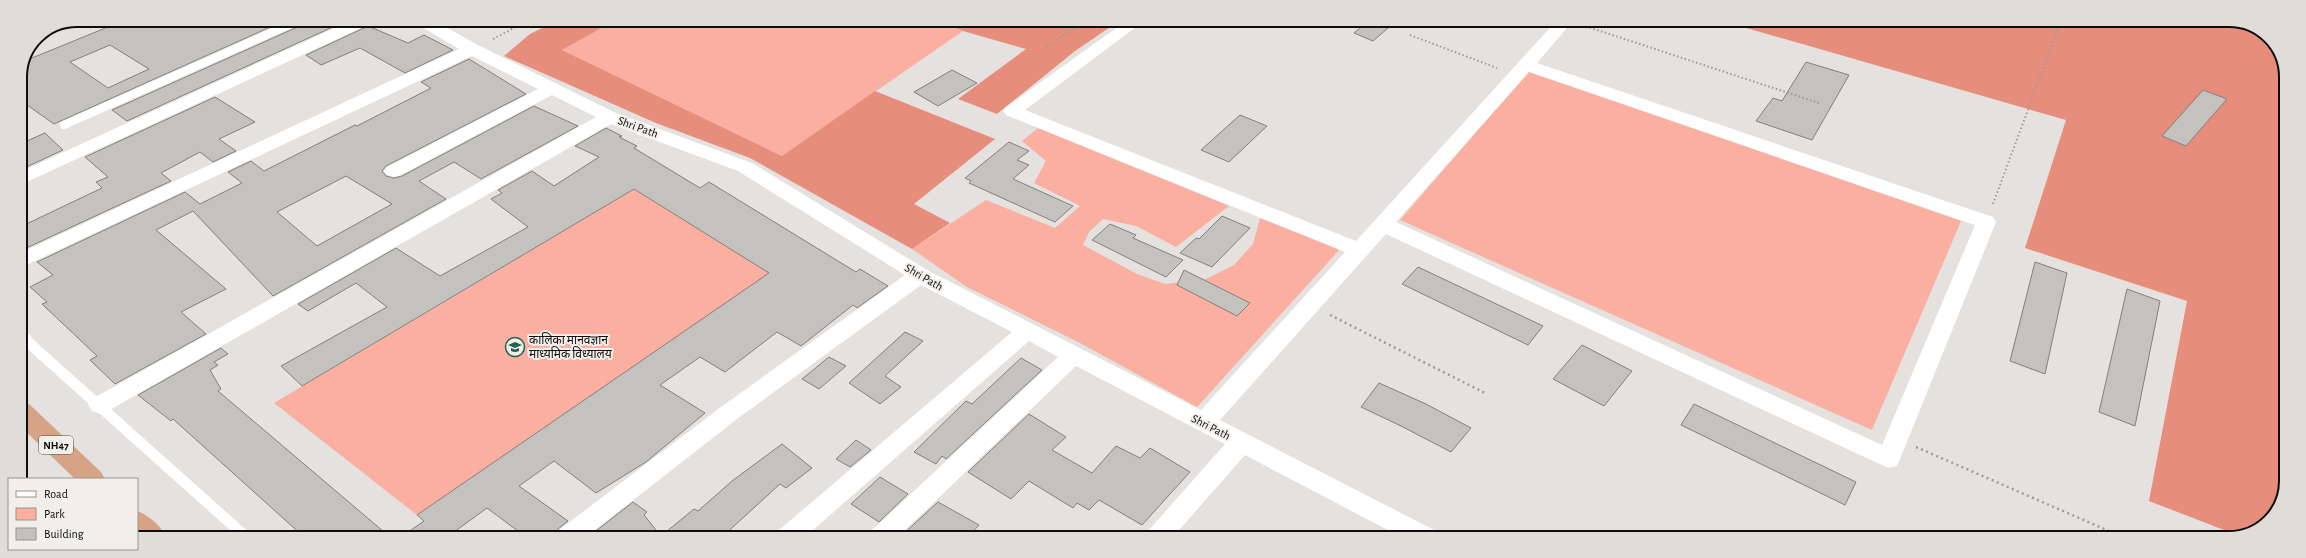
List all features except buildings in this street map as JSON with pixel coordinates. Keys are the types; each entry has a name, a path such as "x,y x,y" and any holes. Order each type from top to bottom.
{"highway":[{"name":"NH47","path":"27,418 91,478"},
{"path":"138,523 147,531"}],"street":[{"path":"27,176 351,27"},
{"name":"Shri Path","path":"433,27 472,49 610,117 745,167 920,275 1026,332 1413,531"},
{"path":"1128,27 1012,111 1359,250"},
{"path":"1204,423 1521,70 1565,27"},
{"path":"27,258 472,49"},
{"path":"1382,224 1888,458 1986,222 1521,70"},
{"path":"394,171 551,89"},
{"path":"100,405 610,117"},
{"path":"576,531 729,413 920,275"},
{"path":"795,531 1026,332"},
{"path":"887,531 1073,356"},
{"path":"1163,531 1241,442"}],"lane":[{"path":"64,125 284,27"},
{"path":"27,340 239,531"}],"path":[{"path":"509,27 513,29"},
{"path":"472,49 517,27"},
{"path":"1046,47 1074,27"},
{"path":"1585,27 1819,103"},
{"path":"1986,222 2058,27"},
{"path":"1410,35 1521,70"},
{"path":"1309,305 1487,394"},
{"path":"1897,439 2109,531"}],"green space":[{"path":"603,27 953,27 963,31 782,156 562,50"},
{"path":"1529,71 1961,221 1872,430 1400,220"},
{"path":"1038,128 1229,206 1176,247 1136,226 1103,219 1089,232 1083,245 1137,274 1165,284 1206,279 1234,265 1253,244 1260,218 1340,249 1197,407 1080,343 967,287 912,249 986,200 1055,228 1080,206 1034,183 1046,161 1022,141"},
{"name":"कालिका मानवज्ञान माध्यमिक विध्यालय","path":"634,189 769,273 417,515 274,403"}],"shaded area":[{"path":"544,27 603,27 562,50 782,156 875,91 995,139 914,204 950,223 912,249 750,158 656,123 504,56 530,34"},
{"path":"953,27 1110,27 1075,51 997,114 958,99 1026,49"},
{"path":"1743,27 2229,27 2248,31 2259,37 2272,52 2279,74 2279,481 2278,490 2272,506 2259,521 2251,526 2235,531 2227,531 2149,501 2187,301 2025,248 2066,120"}],"place":[{"name":"कालिका मानवज्ञान माध्यमिक विध्यालय","path":"515,347"}]}
